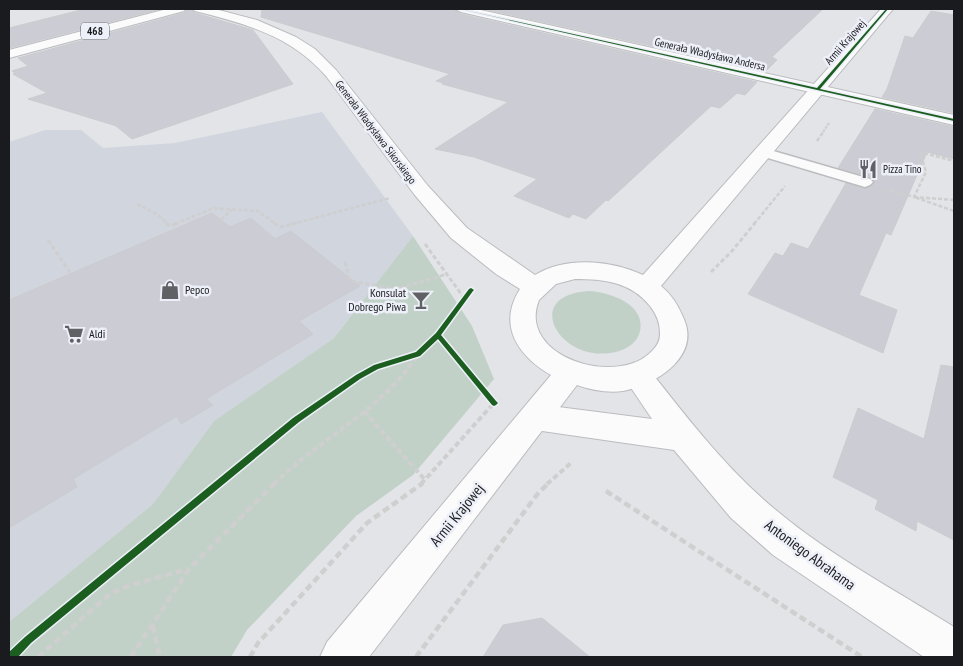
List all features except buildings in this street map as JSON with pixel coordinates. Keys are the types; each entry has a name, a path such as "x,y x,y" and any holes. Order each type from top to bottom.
{"street":[{"name":"468","path":"9,54 180,9"},
{"name":"Generała Władysława Sikorskiego","path":"199,9 274,32 303,47 315,56 331,73 421,190 459,233 505,268 535,287"},
{"name":"Generała Władysława Andersa","path":"461,9 954,120"},
{"name":"Armii Krajowej","path":"646,287 887,9"},
{"path":"575,270 599,270 624,276 646,287 664,303 675,323 674,344 661,363 638,376 608,379 593,378 571,372 549,361 533,347 524,331 521,314 526,299 535,287 553,276 575,270"},
{"name":"Armii Krajowej","path":"342,657 571,372"},
{"name":"Antoniego Abrahama","path":"638,376 683,437 740,501 786,541 954,652"},
{"path":"535,417 683,437"}],"lane":[{"path":"763,152 865,182"}],"path":[{"path":"711,272 732,252 803,164 829,122"},
{"path":"914,197 926,172 920,152 954,161"},
{"path":"914,197 954,200"},
{"path":"914,197 954,211"},
{"path":"137,204 158,215 170,226 213,208 258,211 280,227 386,199"},
{"path":"221,220 231,209"},
{"path":"48,240 70,274"},
{"path":"345,262 350,281 397,289 446,274"},
{"path":"401,360 418,354"},
{"path":"131,657 189,569 287,471 364,411 408,370 418,354"},
{"path":"250,657 258,643 367,523 426,481 494,403 488,396"},
{"path":"364,411 426,481"},
{"path":"416,657 539,492 572,463"},
{"path":"606,491 862,657"},
{"path":"38,657 111,593 131,585 189,569"},
{"path":"153,626 160,657"}],"shaded area":[{"path":"322,112 413,236 334,338 214,421 153,504 9,622 9,142 45,130 81,130 103,148 175,143"},
{"path":"413,236 472,326 494,379 413,475 356,516 247,630 231,657 9,657 9,622 153,504 214,421 334,338"},
{"path":"589,291 616,297 632,307 640,322 640,331 630,346 619,351 598,353 580,349 566,341 556,329 552,316 556,304 568,295"}],"cycle path":[{"path":"461,9 954,120"},
{"path":"818,89 887,9"},
{"path":"11,657 28,640 296,420 358,377 376,367 418,354 438,335 471,290"},
{"path":"438,335 494,403"}],"place":[{"name":"Pizza Tino","path":"868,169"},
{"name":"Pepco","path":"170,290"},
{"name":"Konsulat Dobrego Piwa","path":"421,300"},
{"name":"Aldi","path":"74,334"}]}
